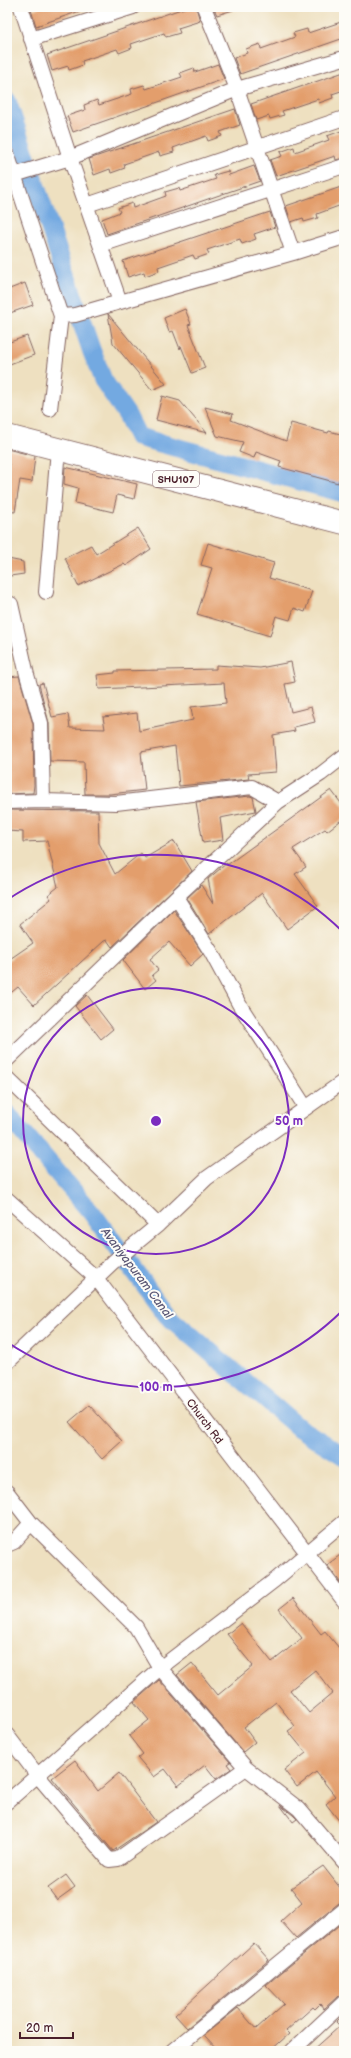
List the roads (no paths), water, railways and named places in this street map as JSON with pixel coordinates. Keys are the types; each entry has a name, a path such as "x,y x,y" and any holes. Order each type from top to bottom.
{"main road":[{"name":"SHU107","path":"7,436 344,523"}],"street":[{"path":"21,7 65,160 87,205 120,302"},
{"path":"31,39 133,7"},
{"path":"204,7 237,89 293,253"},
{"path":"19,173 65,160 237,89 344,58"},
{"path":"87,205 344,118"},
{"path":"7,153 19,173 68,315 50,409"},
{"path":"101,245 344,166"},
{"path":"68,315 106,307 344,237"},
{"path":"46,592 58,449"},
{"path":"7,605 11,604 27,675 41,723 43,801"},
{"path":"7,1060 176,897 278,802 321,774 344,756"},
{"path":"7,802 43,801 116,803 252,787 278,802"},
{"path":"176,897 211,952 239,1004 306,1108"},
{"path":"7,1078 158,1225"},
{"path":"7,1363 113,1262 158,1225 207,1178 344,1080"},
{"name":"Church Rd","path":"7,1199 96,1278 344,1601"},
{"path":"7,1492 31,1523 136,1627 160,1668 246,1768 299,1809 344,1862"},
{"path":"7,1802 160,1668 275,1580 344,1522"},
{"path":"7,1545 14,1542 31,1523"},
{"path":"7,1735 38,1776 109,1860 118,1859 246,1768"},
{"path":"172,2051 344,1910"},
{"path":"292,2051 344,2002"}],"waterway":[{"path":"7,101 92,352 103,380 127,415 138,437 344,493"},
{"name":"Avaniyapuram Canal","path":"7,1114 92,1213 167,1315 299,1428 344,1456"}]}
